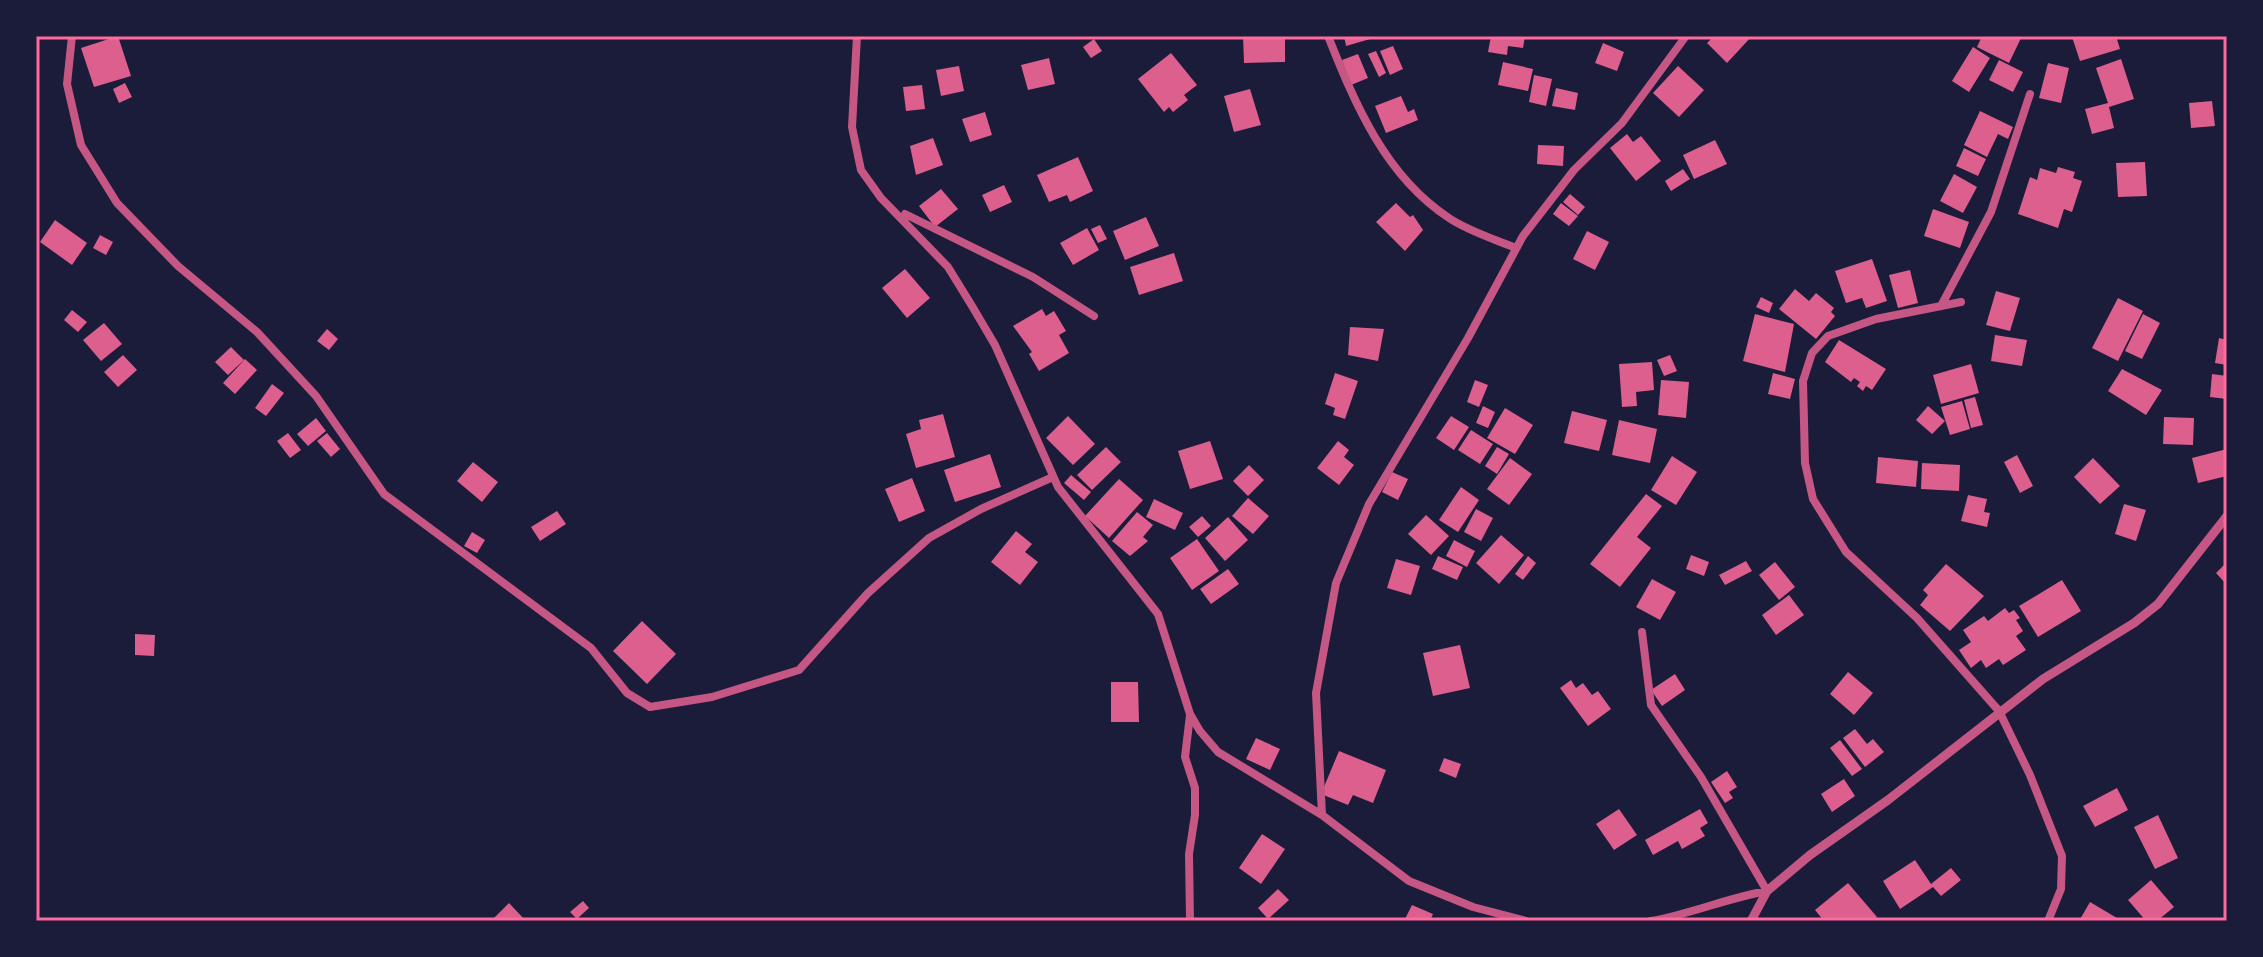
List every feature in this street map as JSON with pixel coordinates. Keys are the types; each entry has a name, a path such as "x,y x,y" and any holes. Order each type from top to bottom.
{"street":[{"path":"72,36 67,84 81,145 117,203 178,266 257,332 316,396 384,494 591,648 627,693 650,707 712,697 799,670 868,593 929,538 981,509 1053,477"},
{"path":"857,36 852,127 861,170 890,206 948,267 972,306 995,345 1053,477 1158,614 1190,714 1218,752 1322,815 1409,881 1473,907 1526,921"},
{"path":"1328,36 1357,109 1402,177 1423,199 1452,220 1516,248"},
{"path":"1322,815 1316,693 1336,583 1369,504 1468,338 1516,248 1574,170 1622,123 1686,36"},
{"path":"1941,306 1991,212 2030,94"},
{"path":"890,206 1033,277 1094,316"},
{"path":"1961,302 1876,319 1828,336 1812,353 1803,381 1805,463 1813,499 1846,552 1917,618 1999,711 2030,775 2062,856 2061,889 2048,921"},
{"path":"1751,921 1767,891 1999,711 2158,604 2227,516"},
{"path":"1642,632 1651,705 1701,777 1767,891"},
{"path":"1190,714 1185,757 1195,788 1195,815 1189,854 1190,921"},
{"path":"1651,921 1689,915 1729,898 1767,891"}],"building":[{"path":"118,36 131,76 94,87 81,48"},
{"path":"1243,36 1285,37 1285,62 1244,63"},
{"path":"1344,36 1377,36 1377,37 1346,46"},
{"path":"1491,36 1525,36 1523,48 1508,46 1507,55 1488,52"},
{"path":"1714,36 1752,36 1727,63 1707,43"},
{"path":"1982,36 2022,36 2009,63 1977,47"},
{"path":"2116,36 2120,49 2080,61 2072,37"},
{"path":"1094,39 1102,51 1091,58 1083,47"},
{"path":"1603,43 1624,52 1617,71 1595,63"},
{"path":"1393,46 1403,69 1390,75 1380,51"},
{"path":"1973,47 1990,58 1969,92 1952,81"},
{"path":"1376,51 1386,73 1379,77 1368,54"},
{"path":"1171,53 1197,85 1184,95 1188,100 1173,112 1169,107 1164,112 1138,79"},
{"path":"1358,54 1368,78 1351,85 1342,60"},
{"path":"1049,58 1055,84 1028,90 1021,65"},
{"path":"2121,59 2134,99 2109,107 2114,128 2092,134 2085,109 2108,103 2096,68"},
{"path":"1999,60 2023,72 2013,92 1989,80"},
{"path":"1503,62 1533,69 1528,91 1498,85"},
{"path":"2048,63 2069,68 2061,103 2039,98"},
{"path":"959,66 964,91 941,96 936,70"},
{"path":"1678,66 1704,90 1679,117 1653,93"},
{"path":"1534,75 1552,79 1546,106 1529,102"},
{"path":"125,83 132,97 119,103 113,89"},
{"path":"922,85 925,109 906,111 903,87"},
{"path":"1556,88 1578,93 1575,110 1552,106"},
{"path":"1250,89 1261,125 1234,132 1224,96"},
{"path":"1401,96 1408,112 1414,109 1418,120 1386,133 1375,106"},
{"path":"2212,101 2215,126 2191,128 2189,103"},
{"path":"1980,111 2013,127 2008,139 1998,134 1987,157 1964,145"},
{"path":"985,112 992,135 970,142 962,119"},
{"path":"1627,134 1633,142 1641,136 1661,161 1636,181 1610,148"},
{"path":"933,138 943,165 916,175 910,146"},
{"path":"1715,140 1727,164 1694,179 1683,155"},
{"path":"1538,145 1564,146 1563,166 1537,164"},
{"path":"1964,148 1986,159 1978,176 1956,166"},
{"path":"1078,157 1093,191 1070,202 1067,195 1049,202 1037,175"},
{"path":"2145,162 2147,196 2118,197 2116,163"},
{"path":"2058,167 2075,172 2073,178 2082,181 2072,212 2064,209 2058,228 2018,214 2030,177 2037,180 2040,168 2056,173"},
{"path":"1683,169 1690,179 1671,191 1665,181"},
{"path":"1954,174 1977,187 1963,213 1940,201"},
{"path":"1004,185 1012,202 990,212 982,195"},
{"path":"941,189 958,209 935,227 919,206"},
{"path":"1570,194 1585,207 1578,215 1563,202"},
{"path":"1396,203 1410,217 1413,215 1423,230 1405,251 1376,222"},
{"path":"1561,203 1578,216 1569,226 1553,214"},
{"path":"1933,209 1969,222 1960,248 1924,236"},
{"path":"1146,217 1159,246 1125,260 1113,231"},
{"path":"55,220 87,243 72,265 40,242"},
{"path":"1100,225 1107,239 1098,243 1091,229"},
{"path":"1087,228 1099,250 1073,265 1060,243"},
{"path":"1587,231 1609,242 1595,270 1573,259"},
{"path":"100,235 113,242 106,255 93,248"},
{"path":"1174,253 1183,281 1139,295 1130,267"},
{"path":"1872,259 1887,301 1866,308 1862,298 1846,303 1835,271"},
{"path":"905,269 930,298 907,318 882,288"},
{"path":"1910,270 1918,303 1898,308 1889,275"},
{"path":"1795,289 1809,301 1816,293 1834,308 1831,312 1835,316 1816,339 1779,309"},
{"path":"1996,291 2020,298 2010,331 1986,325"},
{"path":"1761,297 1773,303 1769,313 1756,307"},
{"path":"2118,298 2143,311 2118,361 2092,348"},
{"path":"1042,309 1046,316 1054,311 1066,331 1059,335 1069,353 1039,371 1029,354 1032,352 1013,326"},
{"path":"72,310 87,322 78,332 64,320"},
{"path":"1755,314 1794,324 1785,372 1743,361"},
{"path":"2143,314 2160,323 2142,359 2125,351"},
{"path":"104,323 122,344 101,361 83,340"},
{"path":"1350,327 1384,329 1378,361 1348,355"},
{"path":"327,329 338,339 329,350 317,341"},
{"path":"1995,335 2027,340 2022,366 1991,361"},
{"path":"2219,338 2227,340 2227,365 2215,363"},
{"path":"1839,340 1886,369 1872,390 1866,386 1863,391 1857,386 1860,382 1854,378 1851,382 1825,362"},
{"path":"231,347 244,360 228,375 215,362"},
{"path":"123,355 137,370 118,387 104,372"},
{"path":"1670,355 1677,371 1664,376 1657,360"},
{"path":"245,359 257,370 235,394 223,383"},
{"path":"1652,362 1654,390 1636,392 1637,406 1622,407 1619,364"},
{"path":"1971,364 1979,393 1941,404 1933,375"},
{"path":"2122,369 2162,390 2146,415 2108,391"},
{"path":"1335,373 1358,381 1345,419 1333,415 1335,408 1325,404"},
{"path":"1773,373 1795,379 1790,399 1768,394"},
{"path":"2212,374 2227,376 2227,399 2210,397"},
{"path":"1475,380 1488,385 1479,407 1467,402"},
{"path":"1661,380 1689,382 1686,418 1658,415"},
{"path":"272,384 284,393 266,416 255,408"},
{"path":"1975,397 1983,425 1971,428 1964,400"},
{"path":"1962,401 1970,429 1950,435 1941,407"},
{"path":"1483,406 1495,412 1488,428 1476,423"},
{"path":"1928,406 1945,421 1932,434 1916,420"},
{"path":"1505,408 1533,425 1515,454 1487,438"},
{"path":"1572,411 1607,420 1599,451 1564,443"},
{"path":"943,414 955,457 916,468 906,434 921,429 919,420"},
{"path":"1068,416 1095,444 1073,465 1046,438"},
{"path":"1451,416 1469,427 1454,450 1436,438"},
{"path":"2164,417 2194,418 2193,445 2163,444"},
{"path":"316,418 326,431 308,446 297,434"},
{"path":"1619,420 1657,429 1650,463 1612,455"},
{"path":"1471,430 1493,444 1480,464 1458,450"},
{"path":"288,433 301,450 290,458 277,441"},
{"path":"327,433 340,449 331,457 317,441"},
{"path":"1210,441 1223,479 1190,489 1178,451"},
{"path":"1338,441 1349,450 1344,457 1354,465 1339,485 1317,468"},
{"path":"1106,447 1121,462 1092,490 1077,475"},
{"path":"1497,447 1509,454 1497,474 1485,466"},
{"path":"2227,449 2227,476 2198,483 2192,458"},
{"path":"990,454 1001,487 955,502 944,470"},
{"path":"2017,455 2033,486 2020,493 2004,462"},
{"path":"1672,456 1697,472 1676,505 1651,490"},
{"path":"1878,457 1918,461 1916,487 1876,483"},
{"path":"1510,458 1532,474 1509,505 1487,489"},
{"path":"2093,458 2120,486 2100,504 2074,477"},
{"path":"473,462 498,482 482,502 457,481"},
{"path":"1922,463 1960,465 1959,491 1921,489"},
{"path":"1249,465 1264,480 1248,496 1233,481"},
{"path":"1392,472 1408,479 1398,500 1382,492"},
{"path":"1071,475 1091,492 1084,500 1064,483"},
{"path":"912,478 925,511 899,522 885,489"},
{"path":"1119,479 1143,500 1109,538 1085,516"},
{"path":"1461,487 1479,500 1458,532 1439,520"},
{"path":"1646,494 1662,506 1637,537 1651,548 1620,587 1590,564"},
{"path":"1968,495 1987,499 1984,512 1990,513 1987,527 1961,521"},
{"path":"1248,498 1269,516 1253,534 1232,516"},
{"path":"1154,499 1183,513 1175,530 1146,517"},
{"path":"2124,504 2146,510 2136,541 2115,534"},
{"path":"1476,509 1493,518 1481,541 1464,532"},
{"path":"557,511 566,524 540,541 531,527"},
{"path":"1137,512 1153,525 1143,537 1148,541 1130,556 1112,541"},
{"path":"1426,515 1449,536 1431,555 1408,534"},
{"path":"1202,516 1211,526 1198,537 1189,527"},
{"path":"1228,517 1248,540 1225,561 1205,538"},
{"path":"1016,531 1032,544 1025,552 1038,562 1020,585 991,562"},
{"path":"472,532 485,540 477,553 464,546"},
{"path":"1501,535 1524,555 1499,584 1476,563"},
{"path":"1197,539 1219,571 1192,590 1170,558"},
{"path":"1454,540 1475,551 1467,567 1446,556"},
{"path":"1691,555 1709,562 1704,576 1686,569"},
{"path":"1438,556 1463,567 1457,580 1432,569"},
{"path":"1528,556 1536,563 1523,580 1515,574"},
{"path":"1396,559 1420,566 1411,595 1387,588"},
{"path":"1746,561 1752,571 1725,585 1719,575"},
{"path":"1775,562 1795,587 1779,600 1759,575"},
{"path":"2227,562 2227,585 2216,573"},
{"path":"1946,564 1984,596 1950,631 1920,605 1928,595 1923,590"},
{"path":"1228,569 1239,584 1211,604 1200,589"},
{"path":"1652,579 1676,592 1660,620 1636,607"},
{"path":"2062,580 2081,611 2038,637 2019,606"},
{"path":"1789,595 1804,615 1776,635 1762,615"},
{"path":"2005,608 2009,613 2014,610 2020,618 2016,620 2023,631 2016,636 2026,650 2003,665 1999,659 1986,668 1981,660 1971,668 1959,650 1971,642 1963,630 1984,616 1988,621"},
{"path":"642,621 676,654 647,684 613,651"},
{"path":"135,634 155,635 154,656 135,655"},
{"path":"1460,645 1470,688 1433,696 1423,653"},
{"path":"1848,672 1873,693 1854,715 1830,694"},
{"path":"1675,674 1685,690 1662,706 1651,690"},
{"path":"1571,680 1576,688 1583,683 1592,695 1598,691 1611,709 1588,726 1560,688"},
{"path":"1111,682 1138,682 1139,722 1111,722"},
{"path":"1855,729 1867,744 1873,739 1884,752 1865,767 1843,738"},
{"path":"1256,738 1280,749 1270,770 1246,759"},
{"path":"1840,740 1862,769 1852,776 1830,748"},
{"path":"1339,751 1386,770 1373,803 1353,795 1348,805 1321,794"},
{"path":"1444,758 1461,764 1456,778 1439,771"},
{"path":"1727,771 1737,787 1729,792 1733,798 1725,803 1711,782"},
{"path":"1844,779 1855,796 1832,812 1821,794"},
{"path":"2117,788 2128,810 2095,827 2083,806"},
{"path":"1619,809 1637,835 1614,850 1596,824"},
{"path":"1700,809 1708,823 1700,828 1705,836 1682,849 1678,841 1653,855 1645,840"},
{"path":"2158,815 2178,858 2155,869 2134,827"},
{"path":"1262,834 1285,849 1261,884 1239,868"},
{"path":"1915,860 1931,884 1951,868 1961,880 1941,896 1933,887 1900,909 1883,881"},
{"path":"2151,880 2174,907 2157,921 2146,921 2128,900"},
{"path":"1848,883 1877,917 1872,921 1824,921 1815,910"},
{"path":"1278,889 1289,900 1268,919 1258,908"},
{"path":"583,901 589,908 577,919 570,912"},
{"path":"2090,902 2122,921 2079,921"},
{"path":"509,903 526,921 491,921"},
{"path":"1412,905 1433,914 1430,921 1404,921"}]}
